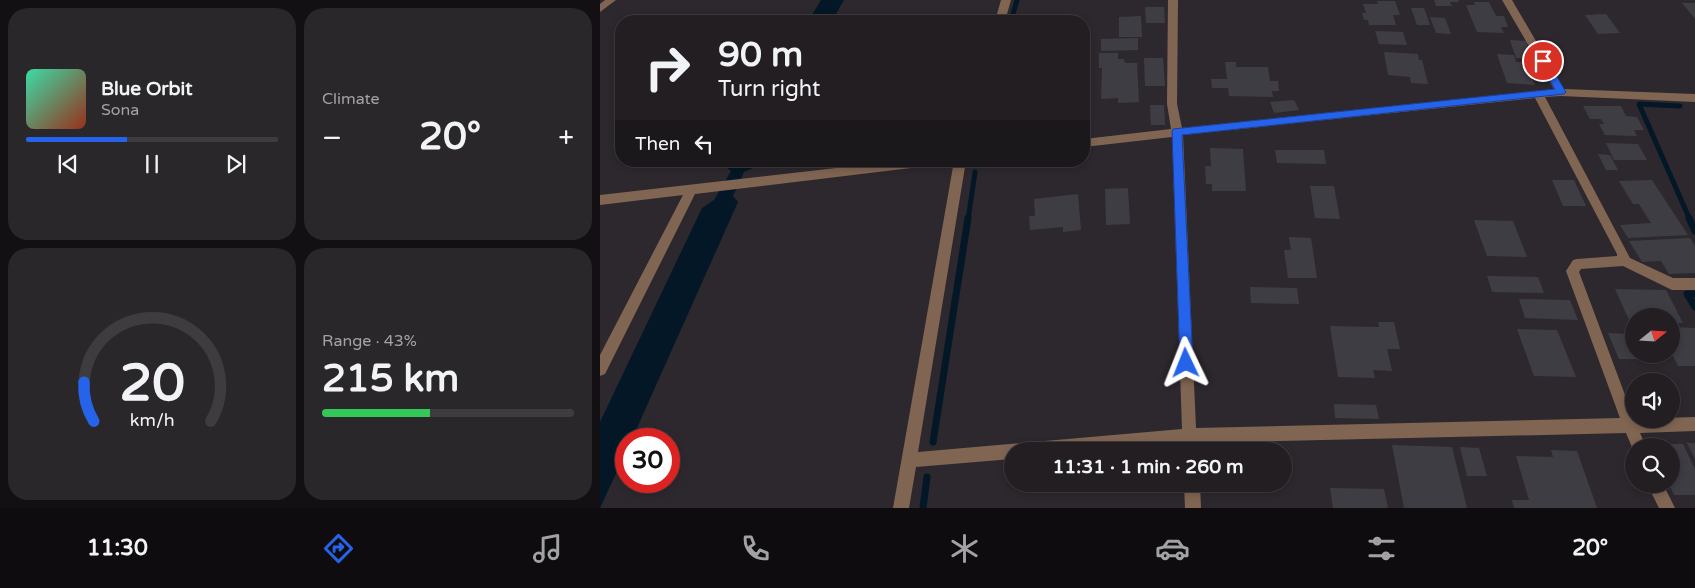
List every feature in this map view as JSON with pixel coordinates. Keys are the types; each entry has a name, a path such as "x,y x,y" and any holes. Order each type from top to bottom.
{"street":[{"path":"600,9 611,0"},
{"path":"1002,15 1006,0"},
{"path":"1174,0 1172,104 1177,132 1189,442"},
{"path":"1507,0 1561,92"},
{"path":"1090,142 1561,92 1695,98"},
{"path":"1538,94 1623,254 1624,262"},
{"path":"600,200 884,167"},
{"path":"901,508 959,167"},
{"path":"600,370 691,190"},
{"path":"1625,410 1572,271 1577,264 1624,262 1672,284 1695,284"},
{"path":"1680,424 1695,424"},
{"path":"909,460 1189,436 1625,426"},
{"path":"1192,492 1193,508"},
{"path":"1660,493 1667,508"}],"water":[{"path":"821,0 844,0 835,15 812,15"},
{"path":"726,167 754,167 744,172 733,196 738,202 637,428 615,428 615,476 600,508 600,422 702,208 714,200 731,171"}],"building":[{"path":"1434,0 1458,0 1459,2 1450,2 1452,6 1436,6"},
{"path":"1377,1 1395,1 1400,15 1393,15 1396,25 1369,25 1368,20 1364,20 1362,13 1366,13 1363,4 1378,4"},
{"path":"1474,2 1489,2 1496,16 1504,16 1508,27 1501,27 1504,33 1477,32 1466,5 1475,5"},
{"path":"1682,3 1695,3 1695,19"},
{"path":"1145,7 1164,7 1165,23 1146,23"},
{"path":"1411,8 1424,8 1430,25 1417,25"},
{"path":"1606,14 1620,33 1598,34 1585,15"},
{"path":"1141,16 1142,37 1119,37 1119,17"},
{"path":"1430,17 1445,18 1451,34 1436,33"},
{"path":"1375,31 1403,32 1407,45 1379,44"},
{"path":"1138,38 1138,50 1101,51 1101,39"},
{"path":"1510,40 1526,41 1532,59 1516,58"},
{"path":"1384,52 1418,54 1419,60 1422,60 1428,84 1411,83 1410,77 1388,75"},
{"path":"1099,53 1118,53 1118,59 1124,59 1125,63 1137,63 1139,102 1118,103 1118,98 1101,99 1102,68 1099,68"},
{"path":"1497,54 1514,55 1516,62 1526,62 1535,85 1507,83"},
{"path":"1144,58 1163,58 1165,86 1145,86"},
{"path":"1225,62 1236,62 1236,67 1268,67 1270,81 1278,81 1279,91 1272,91 1273,97 1229,96 1228,88 1212,88 1211,79 1227,79"},
{"path":"1294,100 1299,110 1274,113 1270,102"},
{"path":"1150,105 1164,105 1165,125 1151,125"},
{"path":"1583,106 1621,106 1626,116 1637,117 1644,130 1634,130 1637,136 1605,135 1599,124 1604,124 1601,119 1590,119"},
{"path":"1606,143 1638,144 1647,160 1614,160"},
{"path":"1210,148 1243,149 1246,191 1212,191 1212,184 1206,184 1205,166 1211,166"},
{"path":"1275,150 1324,150 1326,164 1277,163"},
{"path":"1598,154 1610,155 1618,170 1606,170"},
{"path":"1552,180 1574,180 1586,206 1563,206"},
{"path":"1652,180 1688,235 1628,238 1620,225 1651,223 1639,204 1633,204 1619,181"},
{"path":"1310,186 1334,186 1340,219 1315,218"},
{"path":"1128,188 1130,224 1106,225 1105,189"},
{"path":"1078,194 1081,230 1063,232 1063,227 1030,230 1029,216 1035,216 1034,199"},
{"path":"1474,220 1513,221 1527,257 1487,256"},
{"path":"1289,237 1311,238 1317,278 1288,278 1284,250 1291,250"},
{"path":"1690,238 1695,246 1695,273 1669,274 1661,261 1642,262 1629,241"},
{"path":"1487,276 1538,277 1544,293 1492,292"},
{"path":"1250,287 1297,288 1299,304 1251,303"},
{"path":"1615,289 1666,290 1675,308 1625,308 1625,311"},
{"path":"1519,299 1570,300 1578,320 1525,318"},
{"path":"1378,322 1394,322 1400,349 1387,349 1392,371 1373,370 1375,378 1338,377 1330,326 1379,327"},
{"path":"1680,327 1695,328 1695,366 1678,366 1676,363 1680,363"},
{"path":"1517,329 1557,330 1576,377 1534,376"},
{"path":"1608,333 1625,334 1625,359 1619,359"},
{"path":"1334,404 1376,405 1379,419 1335,418"},
{"path":"1687,443 1695,443 1695,459"},
{"path":"1680,444 1683,444 1695,469 1695,495 1674,495 1673,493 1680,493"},
{"path":"1392,445 1452,447 1467,508 1404,508"},
{"path":"1460,447 1479,448 1487,476 1467,476"},
{"path":"1551,450 1577,451 1597,508 1514,508 1512,500 1529,500 1516,456 1553,457"},
{"path":"1330,488 1384,489 1388,508 1333,508"}],"waterway":[{"path":"1013,15 1017,0"},
{"path":"1680,106 1639,104 1690,220"},
{"path":"968,220 975,172"},
{"path":"933,442 968,218"},
{"path":"1689,218 1695,231"},
{"path":"1695,294 1687,294 1695,307"},
{"path":"923,508 927,477"}],"route":[{"path":"1186,363 1177,132 1561,92 1543,61"}]}
